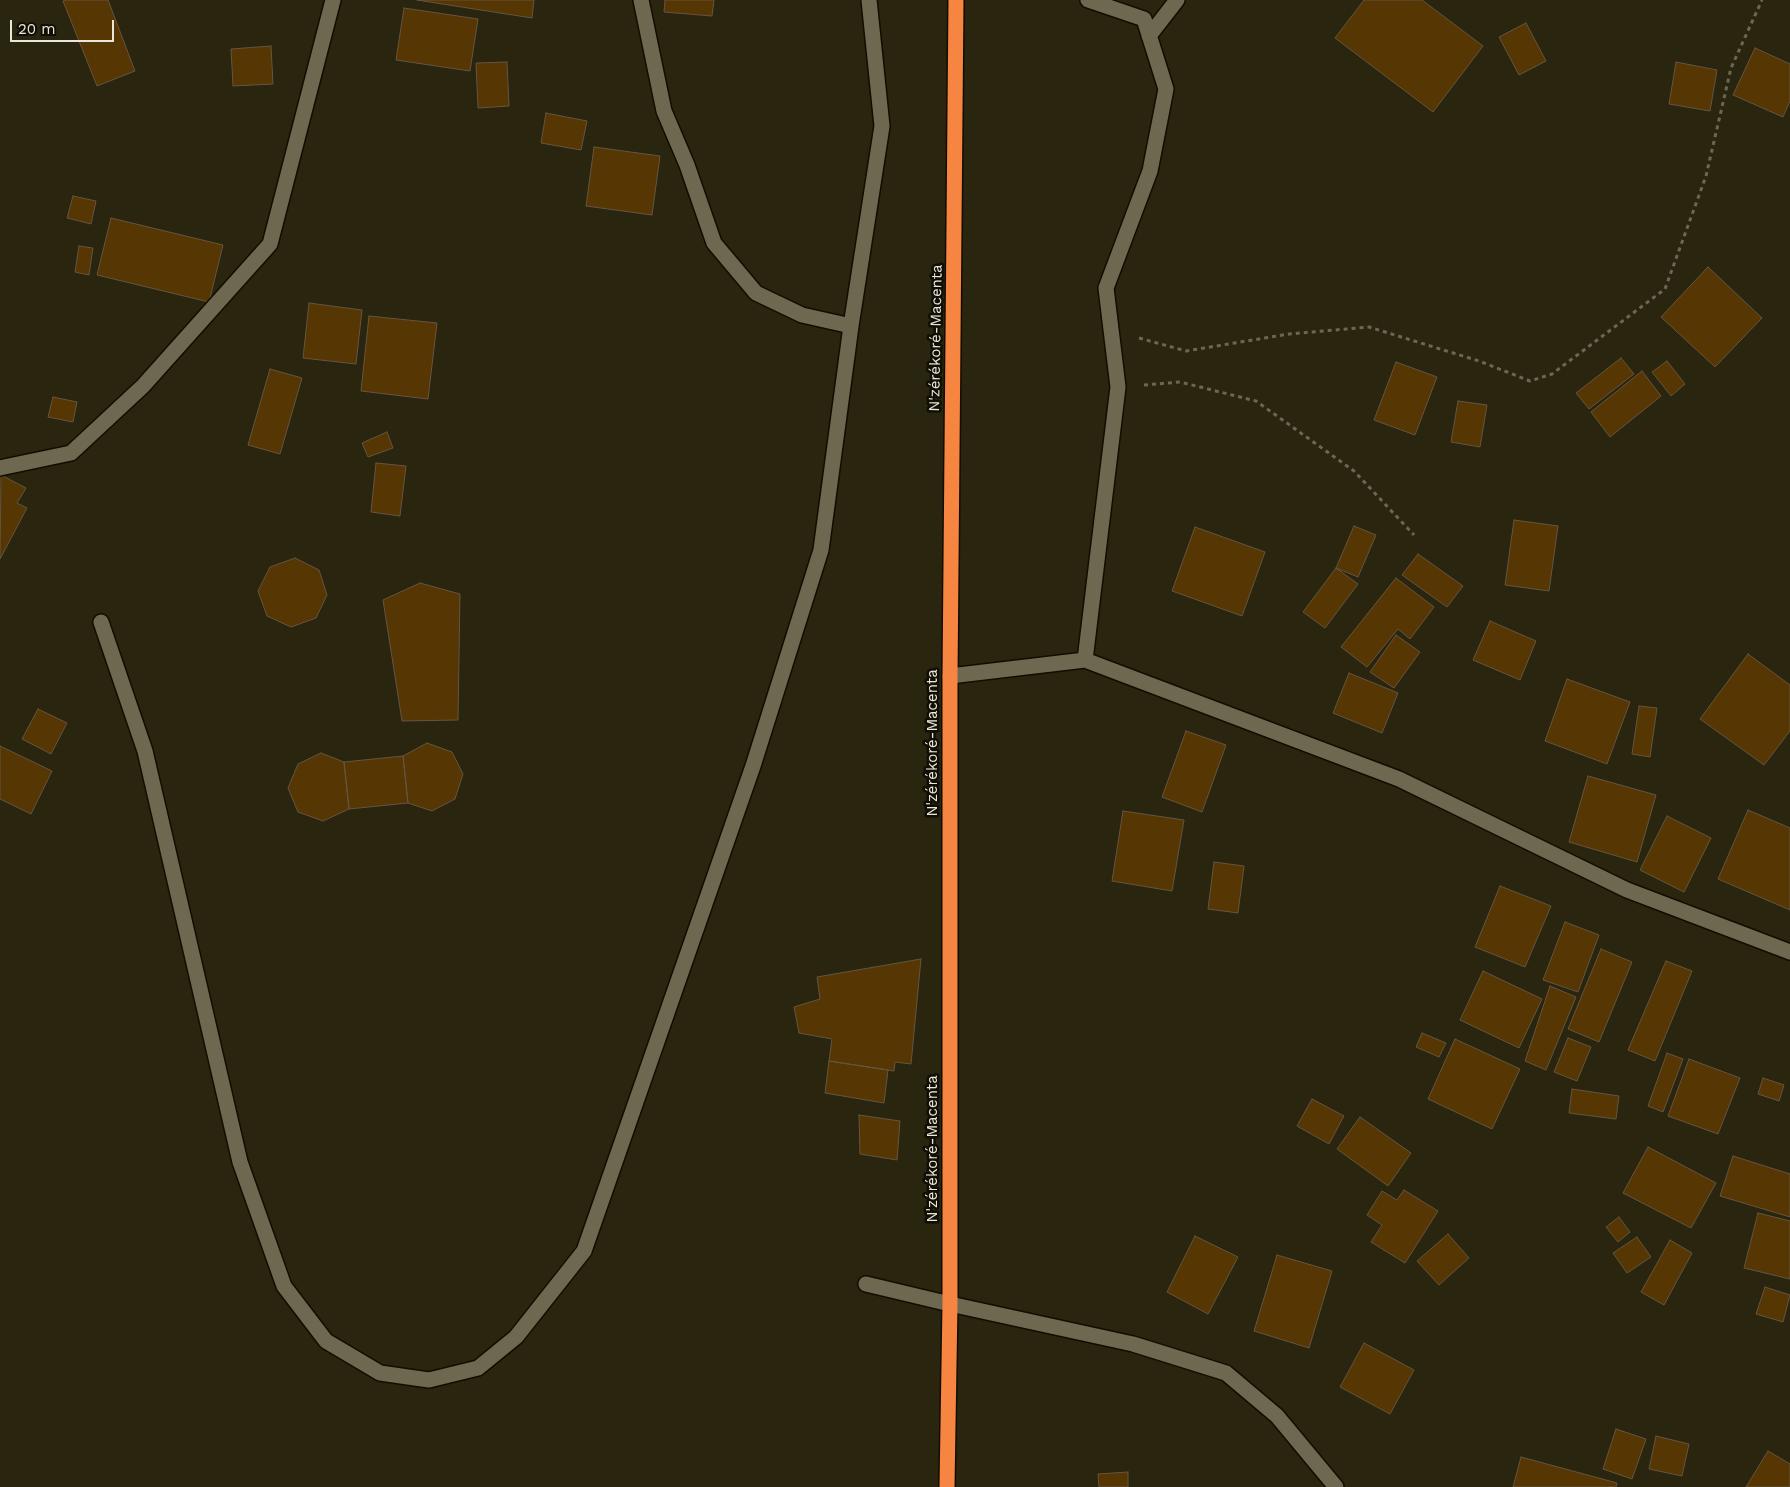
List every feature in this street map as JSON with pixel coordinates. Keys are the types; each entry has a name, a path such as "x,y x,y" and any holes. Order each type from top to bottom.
{"highway":[{"name":"N'zérékoré-Macenta","path":"947,1487 950,1304 950,676 956,0"}],"street":[{"path":"0,468 70,453 143,386 270,244 333,0"},
{"path":"641,0 664,111 687,165 714,243 756,293 802,316 850,326"},
{"path":"101,622 146,751 240,1162 284,1286 326,1341 380,1373 429,1380 478,1368 516,1337 584,1250 753,766 821,550 850,326 882,126 869,0"},
{"path":"1085,660 1118,387 1106,288 1150,171 1166,89 1144,20 1088,0"},
{"path":"1149,36 1177,0"},
{"path":"950,676 1085,660 1398,779 1627,890 1790,952"},
{"path":"866,1284 1133,1344 1226,1373 1277,1416 1336,1487"}],"path":[{"path":"1111,331 1186,351 1288,334 1370,327 1479,361 1530,381 1552,374 1665,289 1706,176 1731,68 1762,0"},
{"path":"1118,387 1180,382 1256,401 1354,471 1414,535"}],"building":[{"path":"108,0 135,71 97,86 63,1"},
{"path":"417,0 534,0 532,18"},
{"path":"665,0 714,0 712,16 664,12"},
{"path":"1364,0 1422,0 1483,46 1433,112 1335,38"},
{"path":"404,8 478,19 470,71 396,60"},
{"path":"1526,23 1546,61 1519,75 1499,37"},
{"path":"271,46 273,84 233,86 231,49"},
{"path":"1755,48 1790,64 1790,101 1783,117 1733,95"},
{"path":"507,62 509,106 478,108 476,63"},
{"path":"1676,62 1717,70 1710,111 1669,104"},
{"path":"546,113 587,121 581,150 541,143"},
{"path":"594,147 660,156 652,215 586,206"},
{"path":"73,196 96,201 91,224 67,218"},
{"path":"111,218 223,245 209,302 97,275"},
{"path":"79,246 93,248 89,275 75,272"},
{"path":"1708,267 1762,318 1715,367 1661,317"},
{"path":"309,303 362,310 356,364 303,358"},
{"path":"369,316 437,323 428,399 361,391"},
{"path":"1621,358 1634,374 1589,409 1576,393"},
{"path":"1667,361 1685,384 1671,396 1652,372"},
{"path":"1396,362 1437,377 1415,435 1374,420"},
{"path":"270,369 302,378 280,454 248,445"},
{"path":"1642,371 1661,396 1610,437 1591,412"},
{"path":"53,397 77,402 73,422 48,417"},
{"path":"1458,401 1487,405 1480,447 1451,442"},
{"path":"387,432 393,448 368,457 362,443"},
{"path":"376,463 406,466 400,516 371,512"},
{"path":"1,475 26,488 17,503 27,508 0,559"},
{"path":"1514,520 1558,526 1549,591 1505,585"},
{"path":"1354,526 1376,535 1358,577 1336,568"},
{"path":"1195,527 1265,552 1242,616 1172,591"},
{"path":"1418,554 1463,586 1447,607 1402,575"},
{"path":"295,558 319,570 327,595 316,618 291,627 267,616 258,591 270,567"},
{"path":"1336,568 1358,584 1325,628 1303,612"},
{"path":"1396,578 1434,607 1410,639 1398,629 1367,667 1341,647"},
{"path":"420,583 460,594 458,720 402,721 383,600"},
{"path":"1490,621 1536,641 1520,680 1473,660"},
{"path":"1396,635 1420,652 1394,688 1370,672"},
{"path":"1748,654 1790,685 1790,731 1764,765 1700,719"},
{"path":"1349,673 1398,693 1382,733 1333,713"},
{"path":"1567,679 1630,702 1607,764 1545,741"},
{"path":"1639,706 1657,708 1650,757 1632,754"},
{"path":"38,709 67,723 51,754 22,739"},
{"path":"1186,731 1226,745 1202,812 1162,797"},
{"path":"427,743 452,752 463,774 455,799 432,811 408,803 403,756"},
{"path":"0,746 52,771 31,814 0,799"},
{"path":"321,753 344,762 349,809 323,821 298,812 288,788 298,764"},
{"path":"403,756 408,803 349,809 344,762"},
{"path":"1588,776 1656,795 1637,862 1569,842"},
{"path":"1748,810 1790,828 1790,910 1718,879"},
{"path":"1123,811 1184,820 1172,891 1112,881"},
{"path":"1667,816 1711,838 1684,892 1640,870"},
{"path":"1214,862 1244,866 1238,913 1208,909"},
{"path":"1500,886 1551,906 1525,967 1475,947"},
{"path":"1565,922 1599,935 1578,992 1543,980"},
{"path":"1601,949 1632,962 1599,1042 1568,1029"},
{"path":"921,959 911,1064 895,1062 894,1071 829,1061 832,1039 799,1033 794,1007 820,999 817,977"},
{"path":"1666,961 1692,971 1655,1061 1628,1050"},
{"path":"1483,971 1542,999 1519,1048 1460,1020"},
{"path":"1550,986 1576,997 1546,1070 1525,1061"},
{"path":"1422,1033 1446,1043 1439,1057 1416,1047"},
{"path":"1568,1038 1591,1047 1577,1081 1554,1072"},
{"path":"1455,1039 1520,1069 1492,1129 1428,1099"},
{"path":"1667,1053 1683,1059 1663,1112 1648,1106"},
{"path":"1689,1059 1740,1078 1718,1134 1668,1116"},
{"path":"829,1061 888,1070 884,1103 825,1093"},
{"path":"1763,1078 1784,1085 1779,1101 1758,1094"},
{"path":"1572,1089 1619,1096 1616,1119 1569,1113"},
{"path":"1312,1099 1344,1116 1329,1144 1297,1126"},
{"path":"859,1115 900,1121 897,1160 860,1154"},
{"path":"1360,1117 1411,1153 1388,1186 1337,1149"},
{"path":"1648,1147 1716,1183 1691,1228 1623,1193"},
{"path":"1733,1156 1790,1174 1790,1217 1720,1196"},
{"path":"1404,1190 1438,1211 1405,1263 1371,1242 1382,1225 1367,1215 1382,1191 1397,1200"},
{"path":"1758,1213 1790,1221 1790,1279 1744,1268"},
{"path":"1619,1217 1630,1232 1618,1242 1606,1227"},
{"path":"1448,1234 1469,1258 1439,1285 1417,1261"},
{"path":"1195,1236 1238,1257 1208,1314 1167,1292"},
{"path":"1637,1237 1651,1257 1627,1273 1613,1253"},
{"path":"1670,1240 1692,1253 1664,1305 1641,1292"},
{"path":"1277,1255 1332,1271 1309,1348 1254,1331"},
{"path":"1765,1287 1790,1295 1783,1322 1756,1314"},
{"path":"1364,1343 1414,1370 1390,1414 1340,1387"},
{"path":"1616,1429 1646,1439 1632,1479 1603,1469"},
{"path":"1656,1436 1689,1444 1682,1476 1649,1469"},
{"path":"1768,1451 1790,1464 1790,1487 1746,1487"},
{"path":"1521,1457 1617,1483 1616,1487 1513,1487"},
{"path":"1128,1472 1128,1487 1099,1487 1098,1474"}]}
